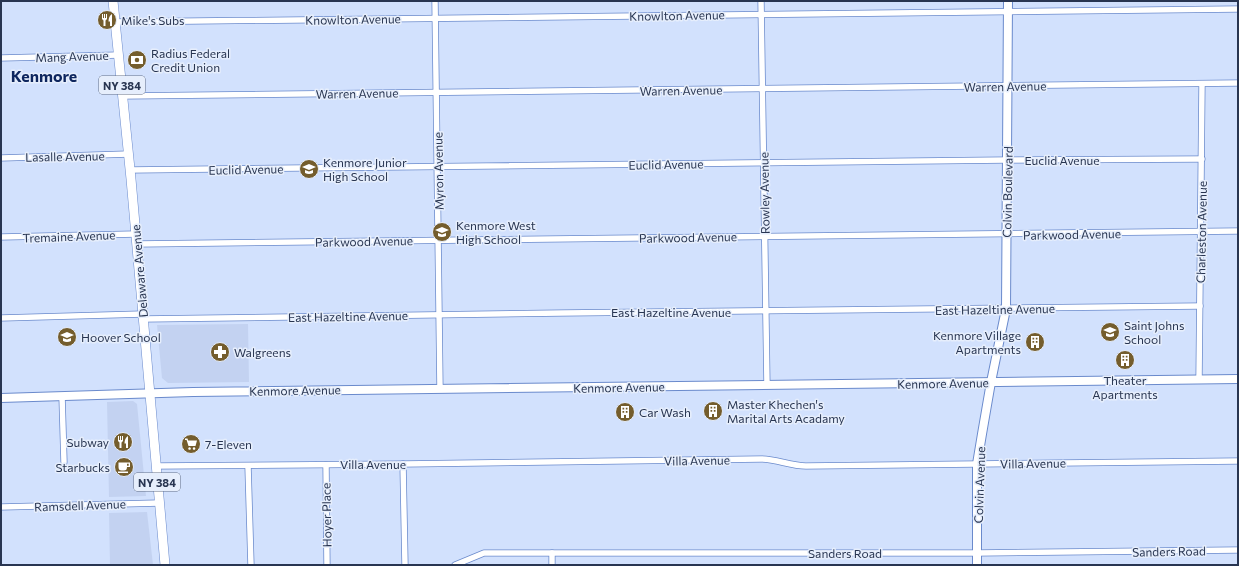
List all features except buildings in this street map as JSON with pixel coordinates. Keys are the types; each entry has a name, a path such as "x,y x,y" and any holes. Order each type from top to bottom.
{"main road":[{"name":"Delaware Avenue","path":"113,1 129,154 165,565"},
{"name":"Colvin Boulevard","path":"991,382 1006,309 1008,1"},
{"name":"Kenmore Avenue","path":"1,398 149,393 1238,379"},
{"name":"Colvin Avenue","path":"977,565 978,464 991,382"}],"street":[{"name":"Myron Avenue","path":"435,1 440,389"},
{"name":"Rowley Avenue","path":"761,1 767,385"},
{"name":"Knowlton Avenue","path":"115,22 1238,9"},
{"name":"Mang Avenue","path":"1,58 119,55"},
{"name":"Warren Avenue","path":"123,96 1238,83"},
{"name":"Charleston Avenue","path":"1199,380 1202,84"},
{"name":"Lasalle Avenue","path":"1,158 129,154"},
{"name":"Euclid Avenue","path":"130,170 1202,159"},
{"name":"Parkwood Avenue","path":"137,244 1238,231"},
{"name":"Tremaine Avenue","path":"1,238 136,234"},
{"name":"East Hazeltine Avenue","path":"1,318 440,315 1200,306"},
{"path":"62,396 64,462"},
{"name":"Villa Avenue","path":"156,466 753,459 769,459 800,466 1238,461"},
{"path":"403,464 405,565"},
{"name":"Hoyer Place","path":"326,465 327,565"},
{"path":"248,466 251,565"},
{"name":"Ramsdell Avenue","path":"1,507 160,503"},
{"name":"Sanders Road","path":"455,565 484,553 977,553 1238,550"},
{"path":"552,553 552,565"}],"shaded area":[{"path":"248,324 249,382 168,383 162,378 157,325"},
{"path":"133,401 137,404 146,496 109,497 107,402"},
{"path":"147,512 153,565 110,565 109,513"}],"place":[{"name":"Mike's Subs","path":"107,20"},
{"name":"Radius Federal Credit Union","path":"137,60"},
{"name":"Kenmore Junior High School","path":"309,169"},
{"name":"Kenmore West High School","path":"442,232"},
{"name":"Saint Johns School","path":"1110,332"},
{"name":"Hoover School","path":"67,337"},
{"name":"Kenmore Village Apartments","path":"1035,342"},
{"name":"Walgreens","path":"220,352"},
{"name":"Theater Apartments","path":"1125,360"},
{"name":"Master Khechen's Marital Arts Acadamy","path":"713,411"},
{"name":"Car Wash","path":"625,412"},
{"name":"Subway","path":"123,442"},
{"name":"7-Eleven","path":"191,444"},
{"name":"Starbucks","path":"124,467"}],"district":[{"name":"Kenmore","path":"44,75"}]}
